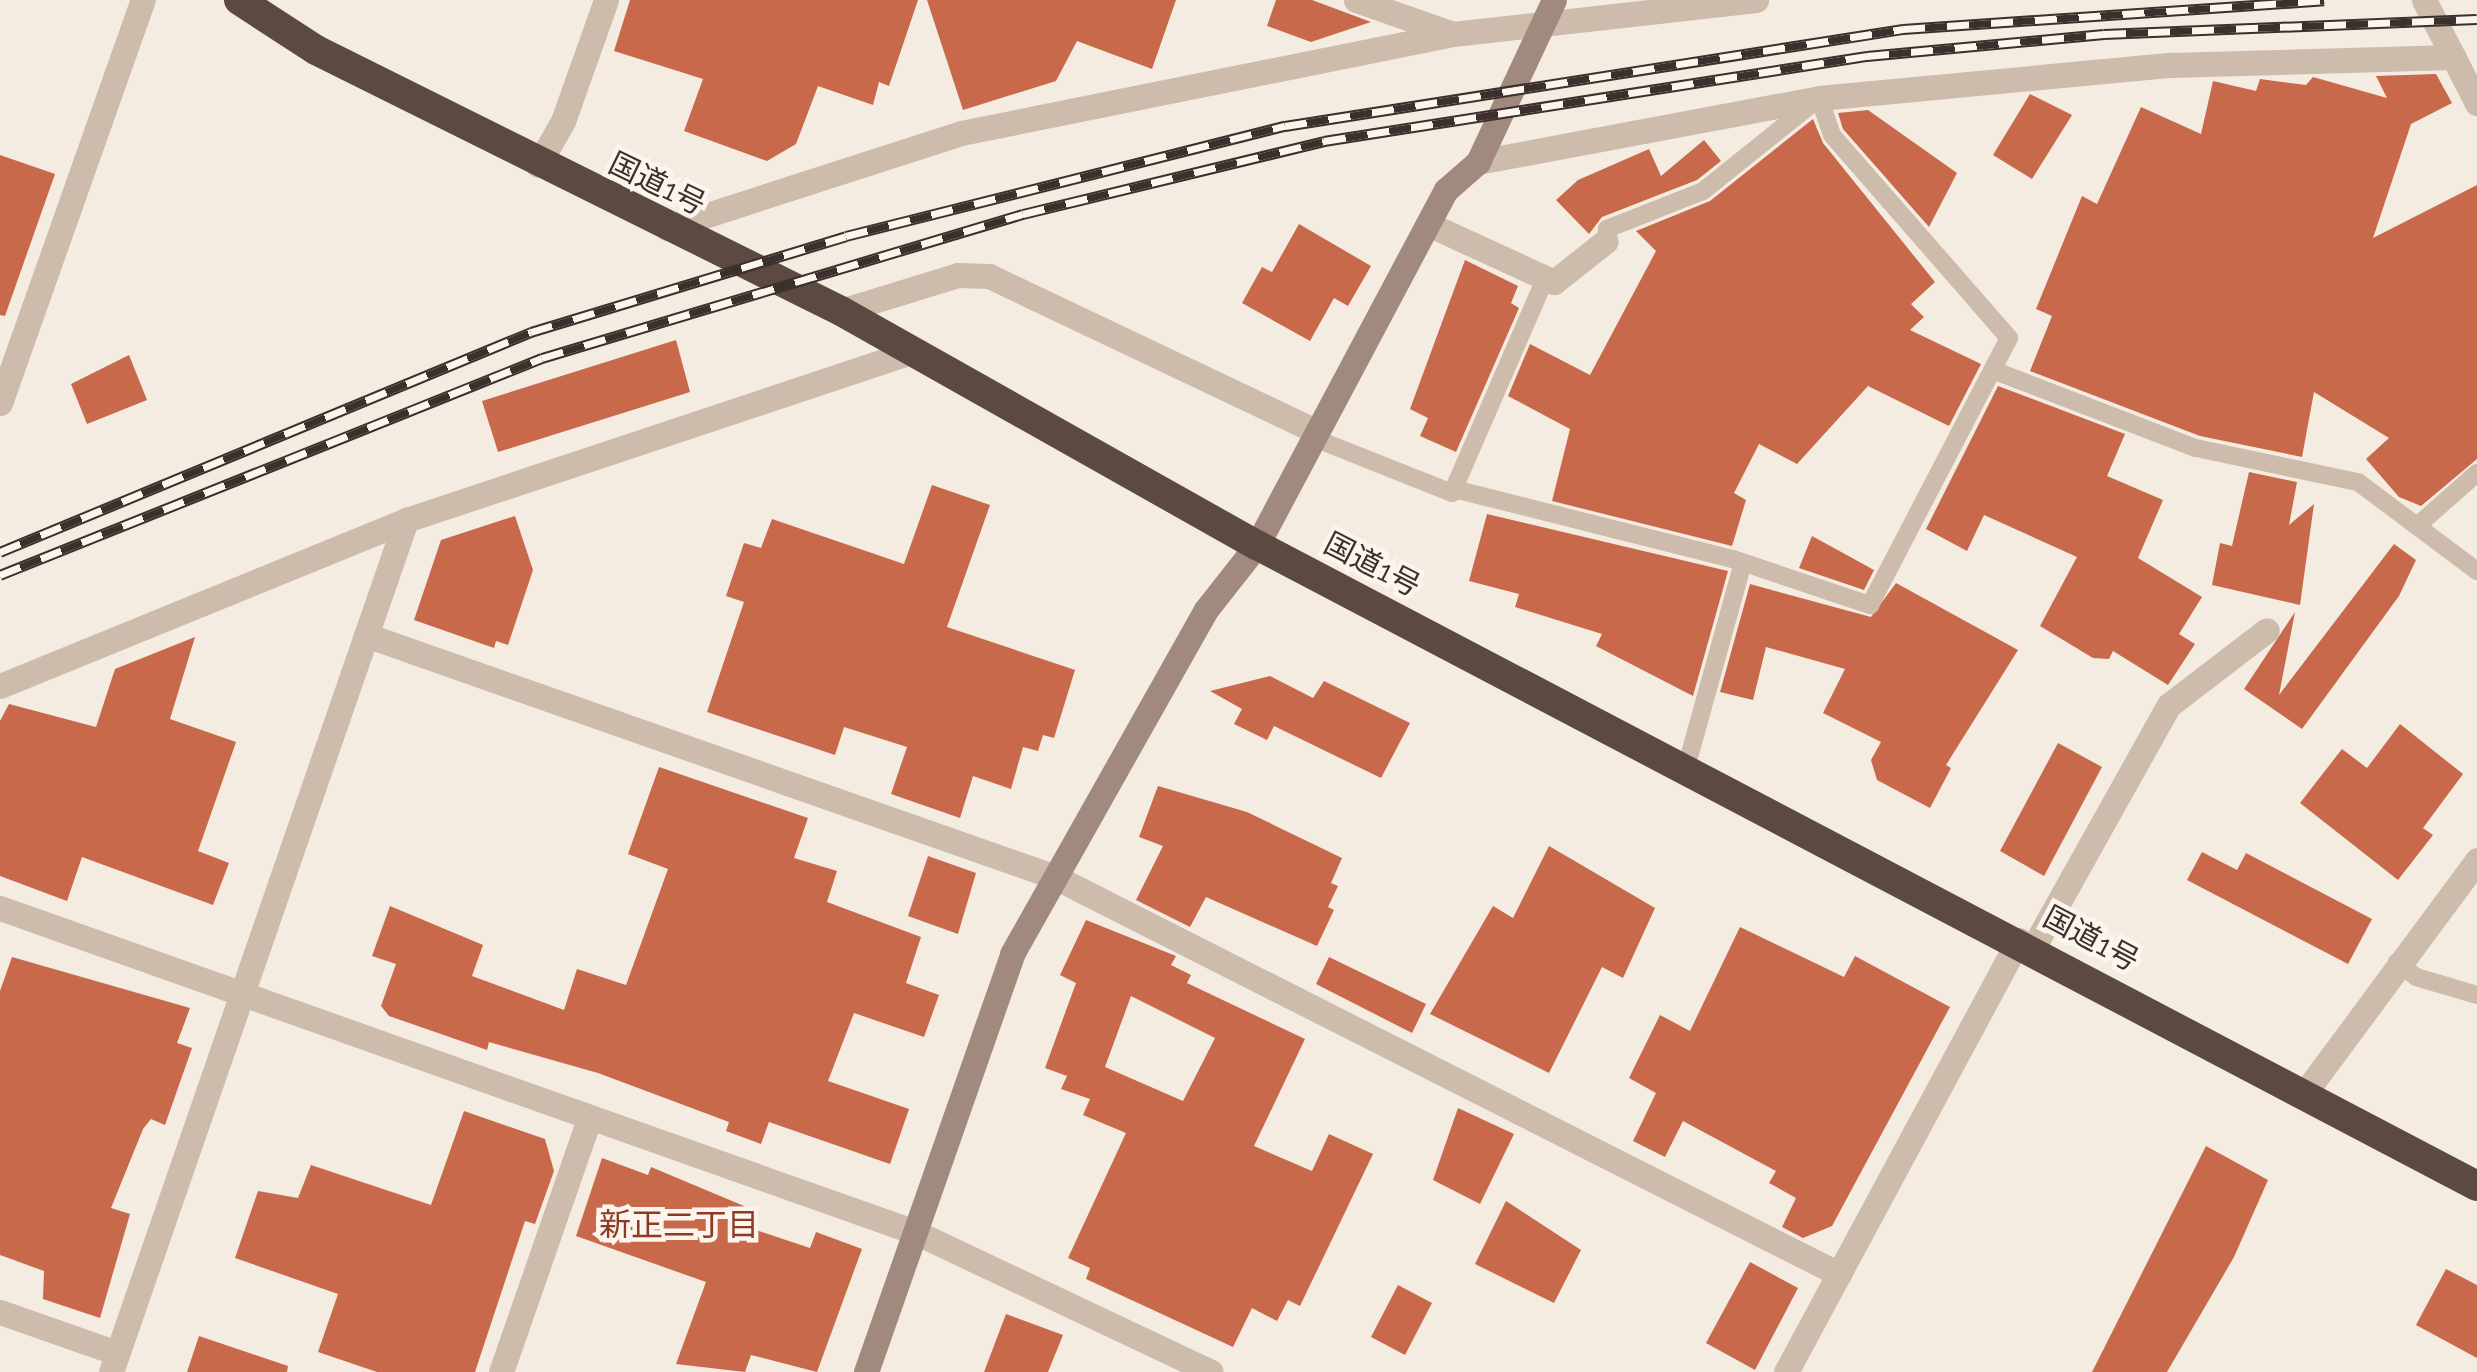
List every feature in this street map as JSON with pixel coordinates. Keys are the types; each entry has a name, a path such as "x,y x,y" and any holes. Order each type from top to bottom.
{"highway":[{"name":"国道1号","path":"239,0 316,50 538,165 840,312 1257,545 2026,944 2477,1186"}],"street":[{"path":"0,403 143,0"},
{"path":"538,165 563,121 606,0"},
{"path":"1356,0 1454,34"},
{"path":"667,228 961,134 1550,11 1756,0"},
{"path":"2424,0 2464,66 2477,103"},
{"path":"866,1372 1012,954 1204,611 1257,545 1446,190 1478,162 1550,11"},
{"path":"1478,162 1819,98 2170,66 2464,66"},
{"path":"1428,224 1554,282 1606,242"},
{"path":"840,312 958,275 990,276 1315,435"},
{"path":"0,686 406,520 914,351"},
{"path":"0,1312 114,1362 406,520"},
{"path":"1786,1372 2026,944 2169,705 2266,630"},
{"path":"366,634 1055,877 1839,1274"},
{"path":"2304,1094 2397,962 2477,860"},
{"path":"0,908 589,1120 915,1232 1211,1372"},
{"path":"501,1372 589,1120"}],"lane":[{"path":"1315,435 1454,489 1743,562 1870,605 2009,338 1832,136 1819,98 1703,191 1607,229 1606,242"},
{"path":"1454,489 1545,279"},
{"path":"1995,371 2196,448 2358,482 2477,571"},
{"path":"2417,526 2477,473"},
{"path":"1686,768 1743,562"},
{"path":"2397,962 2416,977 2477,994"}],"building":[{"path":"630,0 918,0 889,86 879,82 873,105 818,86 796,144 767,161 684,131 703,79 614,51"},
{"path":"927,0 1176,0 1152,69 1077,41 1056,81 963,110"},
{"path":"1276,0 1312,0 1371,22 1311,42 1267,26"},
{"path":"2436,74 2452,103 2411,124 2373,238 2477,185 2477,459 2421,506 2399,497 2366,459 2389,438 2314,392 2302,457 2200,436 2030,371 2052,316 2036,309 2082,196 2097,204 2141,107 2201,134 2213,81 2256,91 2260,79 2306,85 2313,77 2387,98 2376,76"},
{"path":"2030,94 2072,115 2032,179 1993,155"},
{"path":"1868,110 1957,173 1929,227 1843,129 1838,113"},
{"path":"1813,119 1823,143 1935,282 1911,304 1924,317 1910,330 1981,364 1949,426 1868,386 1797,464 1759,444 1734,493 1746,500 1732,546 1552,501 1570,429 1508,396 1530,344 1590,375 1656,251 1636,231 1710,201"},
{"path":"1704,140 1721,161 1697,180 1602,217 1589,234 1556,200 1578,180 1649,149 1661,176"},
{"path":"0,155 55,174 5,316 0,315"},
{"path":"1299,224 1371,266 1348,306 1334,298 1310,341 1242,303 1262,267 1272,272"},
{"path":"1465,260 1518,286 1511,303 1519,308 1456,452 1420,436 1428,418 1410,409"},
{"path":"676,340 690,392 498,452 482,401"},
{"path":"129,355 147,400 87,424 71,384"},
{"path":"1998,386 2125,434 2107,476 2163,500 2138,558 2202,597 2179,634 2195,644 2168,685 2113,651 2109,659 2093,658 2040,626 2077,557 1984,515 1967,551 1926,529"},
{"path":"2249,472 2297,482 2289,525 2314,504 2300,605 2212,585 2220,543 2232,546"},
{"path":"932,485 990,505 947,627 1075,670 1054,738 1043,735 1038,751 1023,747 1011,789 973,776 960,818 891,794 907,747 844,727 835,755 707,712 744,602 726,596 744,543 761,548 772,519 904,564"},
{"path":"1487,514 1728,571 1693,696 1596,646 1602,634 1515,607 1519,594 1469,581"},
{"path":"515,516 533,570 508,645 496,641 494,648 414,620 441,540"},
{"path":"1812,536 1874,570 1864,590 1799,568"},
{"path":"2394,544 2416,560 2399,596 2302,729 2244,689 2295,612 2279,695"},
{"path":"1896,583 2018,650 1946,765 1951,768 1930,808 1877,780 1871,760 1881,742 1823,713 1845,669 1766,647 1753,700 1720,692 1750,584 1871,617"},
{"path":"195,637 170,719 236,742 198,851 229,863 213,905 82,857 67,901 0,876 0,721 9,704 96,727 115,669"},
{"path":"1270,676 1313,698 1324,681 1410,723 1381,778 1274,726 1267,740 1234,724 1242,709 1210,691"},
{"path":"2400,724 2463,774 2423,828 2433,835 2398,880 2300,803 2342,749 2367,768"},
{"path":"2058,743 2102,767 2044,876 2000,851"},
{"path":"659,767 808,818 794,858 837,871 827,902 921,937 906,983 939,995 924,1037 854,1013 828,1081 909,1109 890,1164 769,1122 761,1144 726,1131 729,1122 598,1073 489,1042 487,1050 389,1016 381,1006 396,964 372,956 390,906 483,945 472,976 564,1010 577,969 626,985 668,869 628,854"},
{"path":"1158,786 1247,812 1342,858 1331,883 1338,886 1328,907 1334,910 1317,946 1206,897 1190,927 1136,900 1163,846 1139,837"},
{"path":"1549,846 1655,908 1623,978 1602,967 1549,1073 1430,1014 1493,906 1513,918"},
{"path":"2202,852 2237,870 2246,853 2372,919 2348,964 2187,880"},
{"path":"928,856 976,873 958,934 908,916"},
{"path":"1086,920 1176,956 1171,965 1191,975 1187,983 1305,1039 1254,1146 1312,1171 1329,1134 1373,1154 1300,1306 1288,1300 1277,1321 1252,1308 1233,1347 1086,1279 1090,1268 1068,1258 1126,1133 1083,1115 1090,1099 1061,1089 1067,1076 1045,1068 1076,983 1060,975","holes":["1131,996 1215,1038 1183,1101 1105,1067"]},
{"path":"1740,927 1844,977 1855,956 1950,1007 1832,1226 1803,1238 1782,1227 1796,1198 1769,1183 1776,1171 1683,1121 1665,1157 1633,1141 1656,1093 1629,1078 1660,1015 1690,1031"},
{"path":"12,957 190,1008 177,1043 192,1048 165,1125 151,1119 143,1129 111,1208 130,1214 100,1318 43,1299 44,1271 0,1255 0,991"},
{"path":"1329,957 1426,1004 1412,1033 1316,984"},
{"path":"1458,1108 1514,1134 1480,1204 1433,1180"},
{"path":"464,1111 545,1139 554,1171 535,1224 525,1221 475,1372 377,1372 318,1352 338,1294 235,1258 258,1191 298,1198 311,1165 431,1205"},
{"path":"2206,1146 2268,1180 2234,1257 2167,1372 2092,1372"},
{"path":"602,1158 648,1175 651,1167 744,1206 747,1227 810,1248 816,1232 862,1249 817,1372 751,1355 745,1372 676,1364 706,1282 576,1236"},
{"path":"1506,1201 1581,1250 1554,1303 1475,1264"},
{"path":"1750,1262 1798,1288 1755,1370 1706,1343"},
{"path":"2446,1269 2477,1285 2477,1358 2416,1325"},
{"path":"1398,1285 1432,1303 1405,1355 1371,1337"},
{"path":"1006,1314 1063,1335 1048,1372 984,1372"},
{"path":"199,1336 288,1366 287,1372 187,1372"}],"railway":[{"path":"0,552 531,332 846,236 1285,126 1903,29 2324,0"},
{"path":"0,575 542,358 1023,214 1324,141 1867,56 2104,34 2477,19"}],"district":[{"name":"新正二丁目","path":"679,1225"}]}
